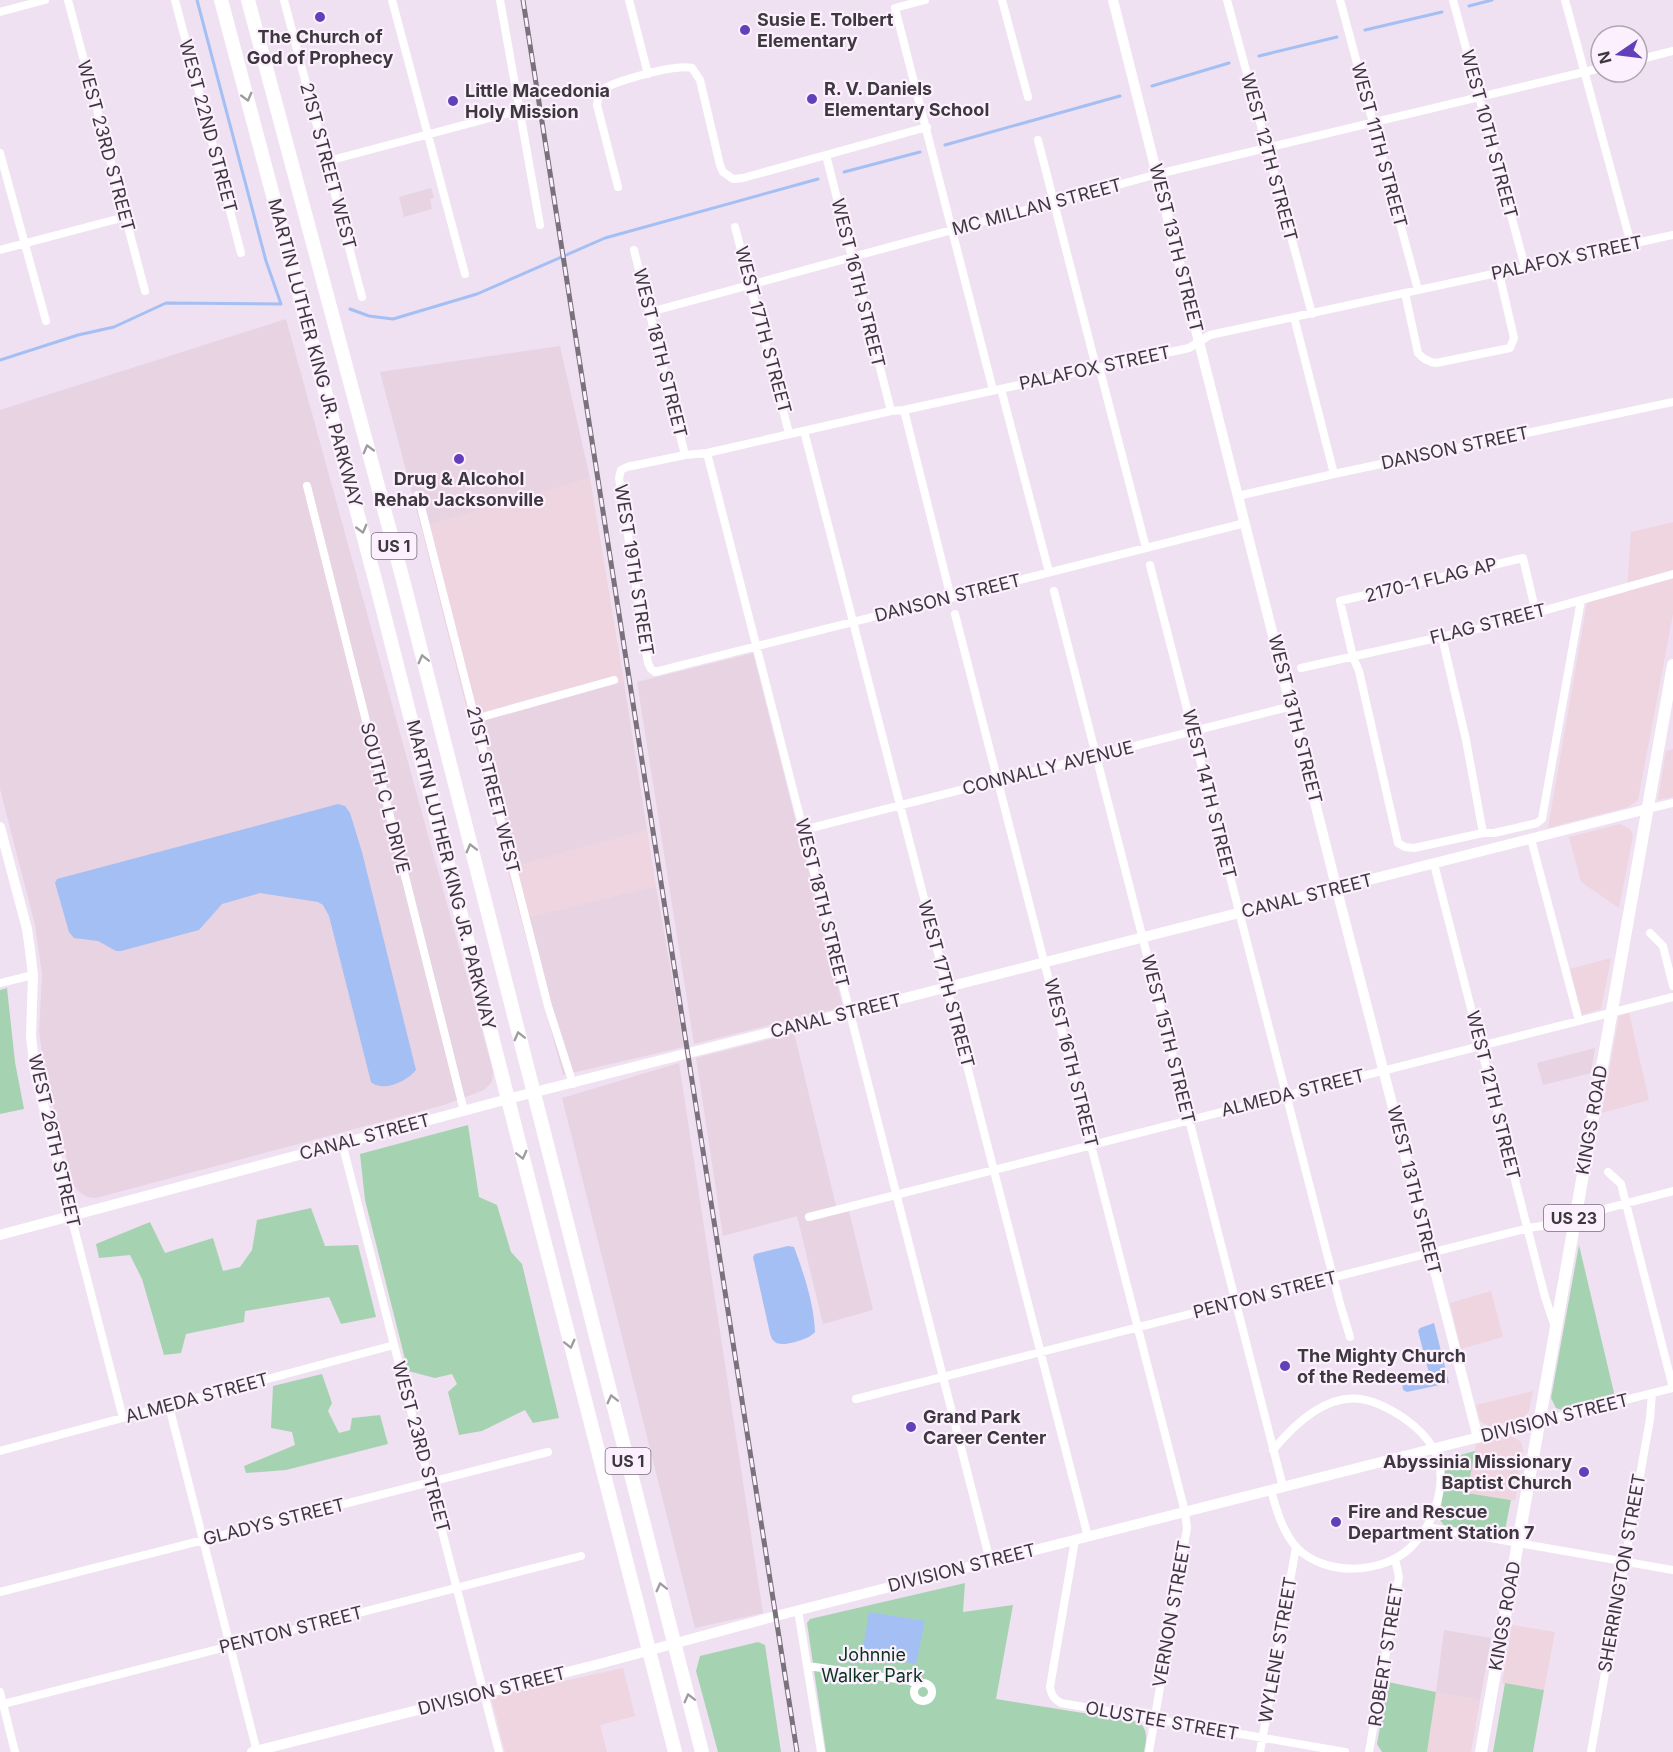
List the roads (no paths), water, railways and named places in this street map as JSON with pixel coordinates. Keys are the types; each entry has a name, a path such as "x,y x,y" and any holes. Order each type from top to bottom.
{"highway":[{"name":"MARTIN LUTHER KING JR. PARKWAY","path":"221,0 335,426 675,1752"},
{"name":"MARTIN LUTHER KING JR. PARKWAY","path":"248,0 403,579 702,1752"}],"main road":[{"name":"KINGS ROAD","path":"1481,1752 1673,665"}],"street":[{"path":"0,12 45,0"},
{"name":"WEST 23RD STREET","path":"68,0 145,291"},
{"name":"WEST 22ND STREET","path":"175,0 241,253"},
{"name":"21ST STREET WEST","path":"284,0 362,297"},
{"path":"392,0 465,274"},
{"path":"500,0 540,225"},
{"path":"629,0 648,74"},
{"path":"925,0 895,8 953,229 1049,572"},
{"path":"1002,0 1028,97"},
{"name":"WEST 13TH STREET","path":"1113,0 1478,1438"},
{"name":"WEST 12TH STREET","path":"1227,0 1312,314"},
{"name":"WEST 11TH STREET","path":"1340,0 1418,290"},
{"name":"WEST 10TH STREET","path":"1453,0 1525,267"},
{"path":"1565,0 1631,244"},
{"path":"1649,57 1673,51"},
{"path":"618,187 597,105 599,92 603,88 648,74 677,68 692,68 700,80 720,165 728,177 739,179 927,127"},
{"name":"MC MILLAN STREET","path":"650,312 1158,174 1589,71"},
{"path":"328,161 520,110"},
{"path":"1038,140 1146,548"},
{"path":"0,153 46,321"},
{"name":"WEST 16TH STREET","path":"826,155 891,411"},
{"path":"0,250 125,218"},
{"name":"WEST 17TH STREET","path":"735,227 789,433"},
{"name":"PALAFOX STREET","path":"621,471 891,411 1098,369 1189,348 1210,335 1673,235"},
{"name":"WEST 18TH STREET","path":"634,250 686,455"},
{"path":"1405,293 1418,352 1422,358 1436,363 1510,348 1514,338 1499,273"},
{"path":"1294,317 1334,474"},
{"name":"DANSON STREET","path":"1238,496 1673,402"},
{"path":"904,410 951,598"},
{"name":"WEST 17TH STREET","path":"804,431 1088,1537"},
{"name":"WEST 18TH STREET","path":"707,453 990,1561"},
{"name":"WEST 19TH STREET","path":"621,471 619,478 648,663 651,669"},
{"name":"SOUTH C L DRIVE","path":"307,486 464,1111"},
{"name":"21ST STREET WEST","path":"418,495 548,1006 573,1084"},
{"name":"DANSON STREET","path":"651,669 661,671 1245,523"},
{"name":"2170-1 FLAG AP","path":"1353,657 1340,602 1363,596 1523,558 1536,613"},
{"name":"WEST 14TH STREET","path":"1150,565 1333,1278 1350,1336"},
{"name":"FLAG STREET","path":"1301,668 1486,627 1673,574"},
{"name":"WEST 15TH STREET","path":"1054,591 1283,1487"},
{"path":"1353,657 1359,671 1398,843 1414,848 1537,823 1542,819 1581,600"},
{"name":"WEST 16TH STREET","path":"955,614 1185,1512"},
{"path":"1443,637 1466,740 1483,833"},
{"path":"475,719 614,680"},
{"name":"CONNALLY AVENUE","path":"803,830 1292,706"},
{"name":"CANAL STREET","path":"0,1235 508,1099 1673,803"},
{"name":"WEST 26TH STREET","path":"0,827 27,929 33,975 32,1054 123,1418"},
{"path":"1531,839 1578,1021"},
{"name":"WEST 12TH STREET","path":"1434,864 1555,1327"},
{"path":"1650,933 1663,946 1673,987"},
{"path":"0,983 33,975"},
{"name":"ALMEDA STREET","path":"809,1217 1673,997"},
{"name":"WEST 23RD STREET","path":"342,1143 499,1752"},
{"path":"1608,1172 1621,1184 1673,1388"},
{"name":"PENTON STREET","path":"856,1400 1528,1228 1562,1222 1673,1191"},
{"name":"ALMEDA STREET","path":"0,1451 394,1345"},
{"name":"DIVISION STREET","path":"255,1752 649,1651 798,1610 1673,1388"},
{"name":"SHERRINGTON STREET","path":"1591,1752 1650,1419 1652,1393"},
{"path":"1271,1490 1277,1512 1296,1547 1311,1558 1341,1568 1370,1567 1395,1559 1409,1549 1427,1527 1433,1514 1440,1479 1434,1449 1423,1435 1408,1422 1371,1401 1354,1399 1335,1402 1306,1416 1286,1434 1273,1450"},
{"path":"169,1406 255,1752"},
{"name":"GLADYS STREET","path":"0,1592 548,1452"},
{"name":"VERNON STREET","path":"1149,1752 1187,1528 1185,1512"},
{"path":"1427,1527 1673,1570"},
{"name":"OLUSTEE STREET","path":"1075,1540 1050,1687 1053,1697 1061,1703 1345,1752"},
{"name":"WYLENE STREET","path":"1260,1752 1296,1547"},
{"name":"PENTON STREET","path":"2,1704 581,1556"},
{"name":"ROBERT STREET","path":"1370,1752 1399,1577 1395,1559"},
{"path":"798,1610 821,1752"},
{"path":"808,1666 911,1681 916,1685"},
{"path":"0,1692 15,1752"}],"water":[{"path":"338,804 345,806 350,813 362,852 416,1070 401,1082 382,1086 371,1082 329,916 323,905 318,902 260,893 222,904 199,930 121,951 116,951 98,941 74,938 69,932 55,883 57,879"},
{"path":"788,1246 794,1247 805,1278 811,1300 815,1332 802,1340 779,1344 771,1336 753,1257 755,1254"},
{"path":"1434,1323 1449,1383 1407,1392 1403,1390 1402,1381 1429,1373 1418,1331"},
{"path":"869,1612 925,1621 916,1664 862,1654"}],"waterway":[{"path":"197,0 266,261 281,304"},
{"path":"1469,6 1492,0"},
{"path":"1365,30 1442,12"},
{"path":"1259,56 1337,37"},
{"path":"1152,86 1229,63"},
{"path":"945,145 1120,96"},
{"path":"844,172 920,152"},
{"path":"350,309 369,316 393,319 477,294 605,238 818,179"},
{"path":"0,360 78,335 114,327 166,303 281,304"}],"railway":[{"path":"523,0 797,1752"}],"place":[{"name":"The Church of God of Prophecy","path":"320,17"},
{"name":"Susie E. Tolbert Elementary","path":"745,30"},
{"name":"R. V. Daniels Elementary School","path":"812,99"},
{"name":"Little Macedonia Holy Mission","path":"453,101"},
{"name":"Drug & Alcohol Rehab Jacksonville","path":"459,459"},
{"name":"The Mighty Church of the Redeemed","path":"1285,1366"},
{"name":"Grand Park Career Center","path":"911,1427"},
{"name":"Abyssinia Missionary Baptist Church","path":"1584,1472"},
{"name":"Fire and Rescue Department Station 7","path":"1336,1522"}],"park label":[{"name":"Johnnie Walker Park","path":"872,1665"}]}
